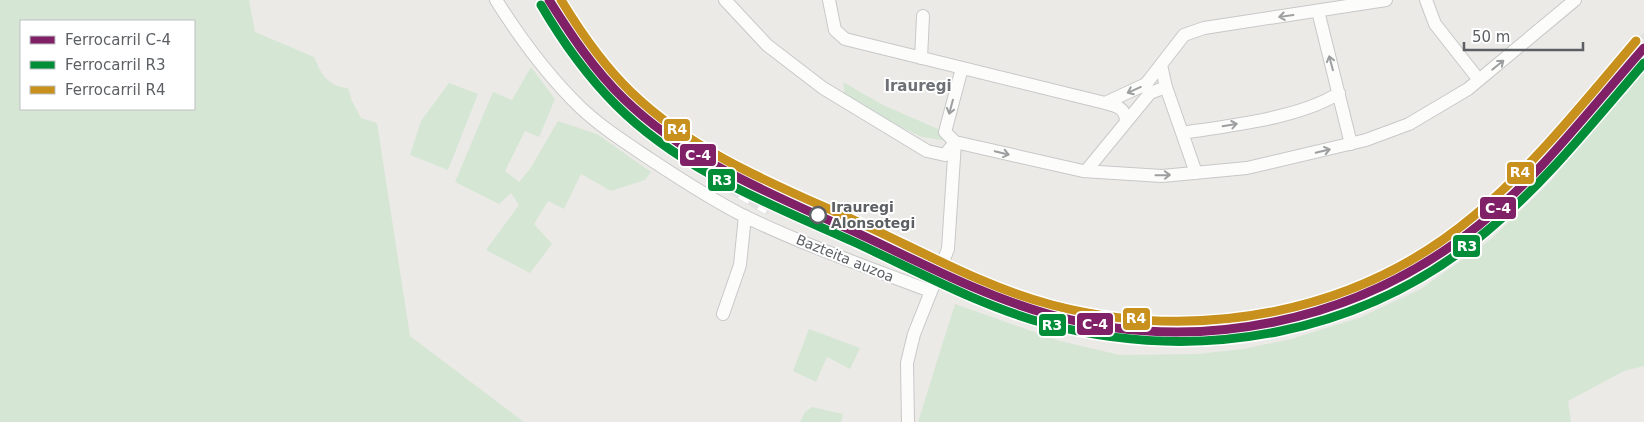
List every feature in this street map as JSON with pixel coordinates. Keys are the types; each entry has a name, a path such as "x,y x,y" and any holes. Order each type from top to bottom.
{"street":[{"name":"Bazteita auzoa","path":"496,0 514,30 539,62 581,107 605,128 679,179 745,216 818,248 930,291"},
{"path":"725,0 767,45 823,88 860,112 927,151 944,155 955,142"},
{"path":"829,0 835,30 841,37 1105,103 1122,109 1126,114 1126,122"},
{"path":"1105,103 1146,84 1184,35 1204,28 1386,0"},
{"path":"1426,0 1434,24 1479,80"},
{"path":"962,68 945,132 955,142 1086,171 1162,176 1247,168 1351,144 1408,124 1468,89 1575,0"},
{"path":"1318,11 1351,144"},
{"path":"921,58 922,16"},
{"path":"1161,64 1166,87 1196,173"},
{"path":"1086,171 1150,92 1166,87"},
{"path":"1182,133 1245,123 1294,111 1338,93"},
{"path":"908,422 907,363 914,334 948,249 955,142"},
{"path":"723,314 740,265 745,216"}],"green space":[{"path":"0,0 249,0 255,32 314,57 330,82 348,88 361,118 377,123 410,336 524,422 0,422"},
{"path":"1644,62 1644,366 1624,371 1568,401 1571,422 918,422 955,304 1060,341 1120,355 1197,354 1243,349 1291,339 1359,318 1421,289 1490,240 1550,182"},
{"path":"531,67 555,99 539,137 525,131 505,171 519,182 530,169 558,121 597,134 651,172 645,180 611,191 581,174 564,209 548,201 534,224 552,244 530,273 486,250 519,205 511,193 499,204 455,182 493,92 512,100"},
{"path":"843,82 883,105 945,132 955,142 922,137 884,119 845,96"},
{"path":"449,83 478,94 448,170 410,155 421,121"},
{"path":"809,329 860,348 850,369 827,357 816,382 793,371"},
{"path":"812,407 843,414 841,422 800,422 805,412"}],"railway":[{"path":"537,0 557,35 580,67 606,96 635,123 698,171 766,212"},
{"path":"559,0 592,50 631,93 676,131 727,163 953,268 1020,296 1067,310 1118,320 1170,324 1222,323 1274,315 1324,301 1373,282 1419,258 1462,228 1512,184 1558,136 1644,36"}],"rail line":[{"name":"C-4","path":"549,0 574,39 613,88 649,121 704,159 763,190 950,277 998,297 1048,314 1104,326 1161,332 1218,330 1274,322 1329,307 1382,286 1432,259 1479,225 1502,205 1565,140 1644,48"},
{"name":"R4","path":"561,0 593,48 631,92 682,133 738,167 1002,289 1052,305 1108,316 1164,321 1220,319 1275,311 1329,297 1380,276 1429,249 1475,215 1518,175 1559,131 1636,41"},
{"name":"R3","path":"541,5 575,57 616,105 669,149 728,184 997,308 1047,324 1105,336 1163,341 1221,340 1279,332 1334,317 1388,295 1439,266 1487,231 1509,212 1569,150 1644,63"}],"place":[{"name":"Irauregi Alonsotegi","path":"818,215"}],"district":[{"name":"Irauregi","path":"918,86"}]}
